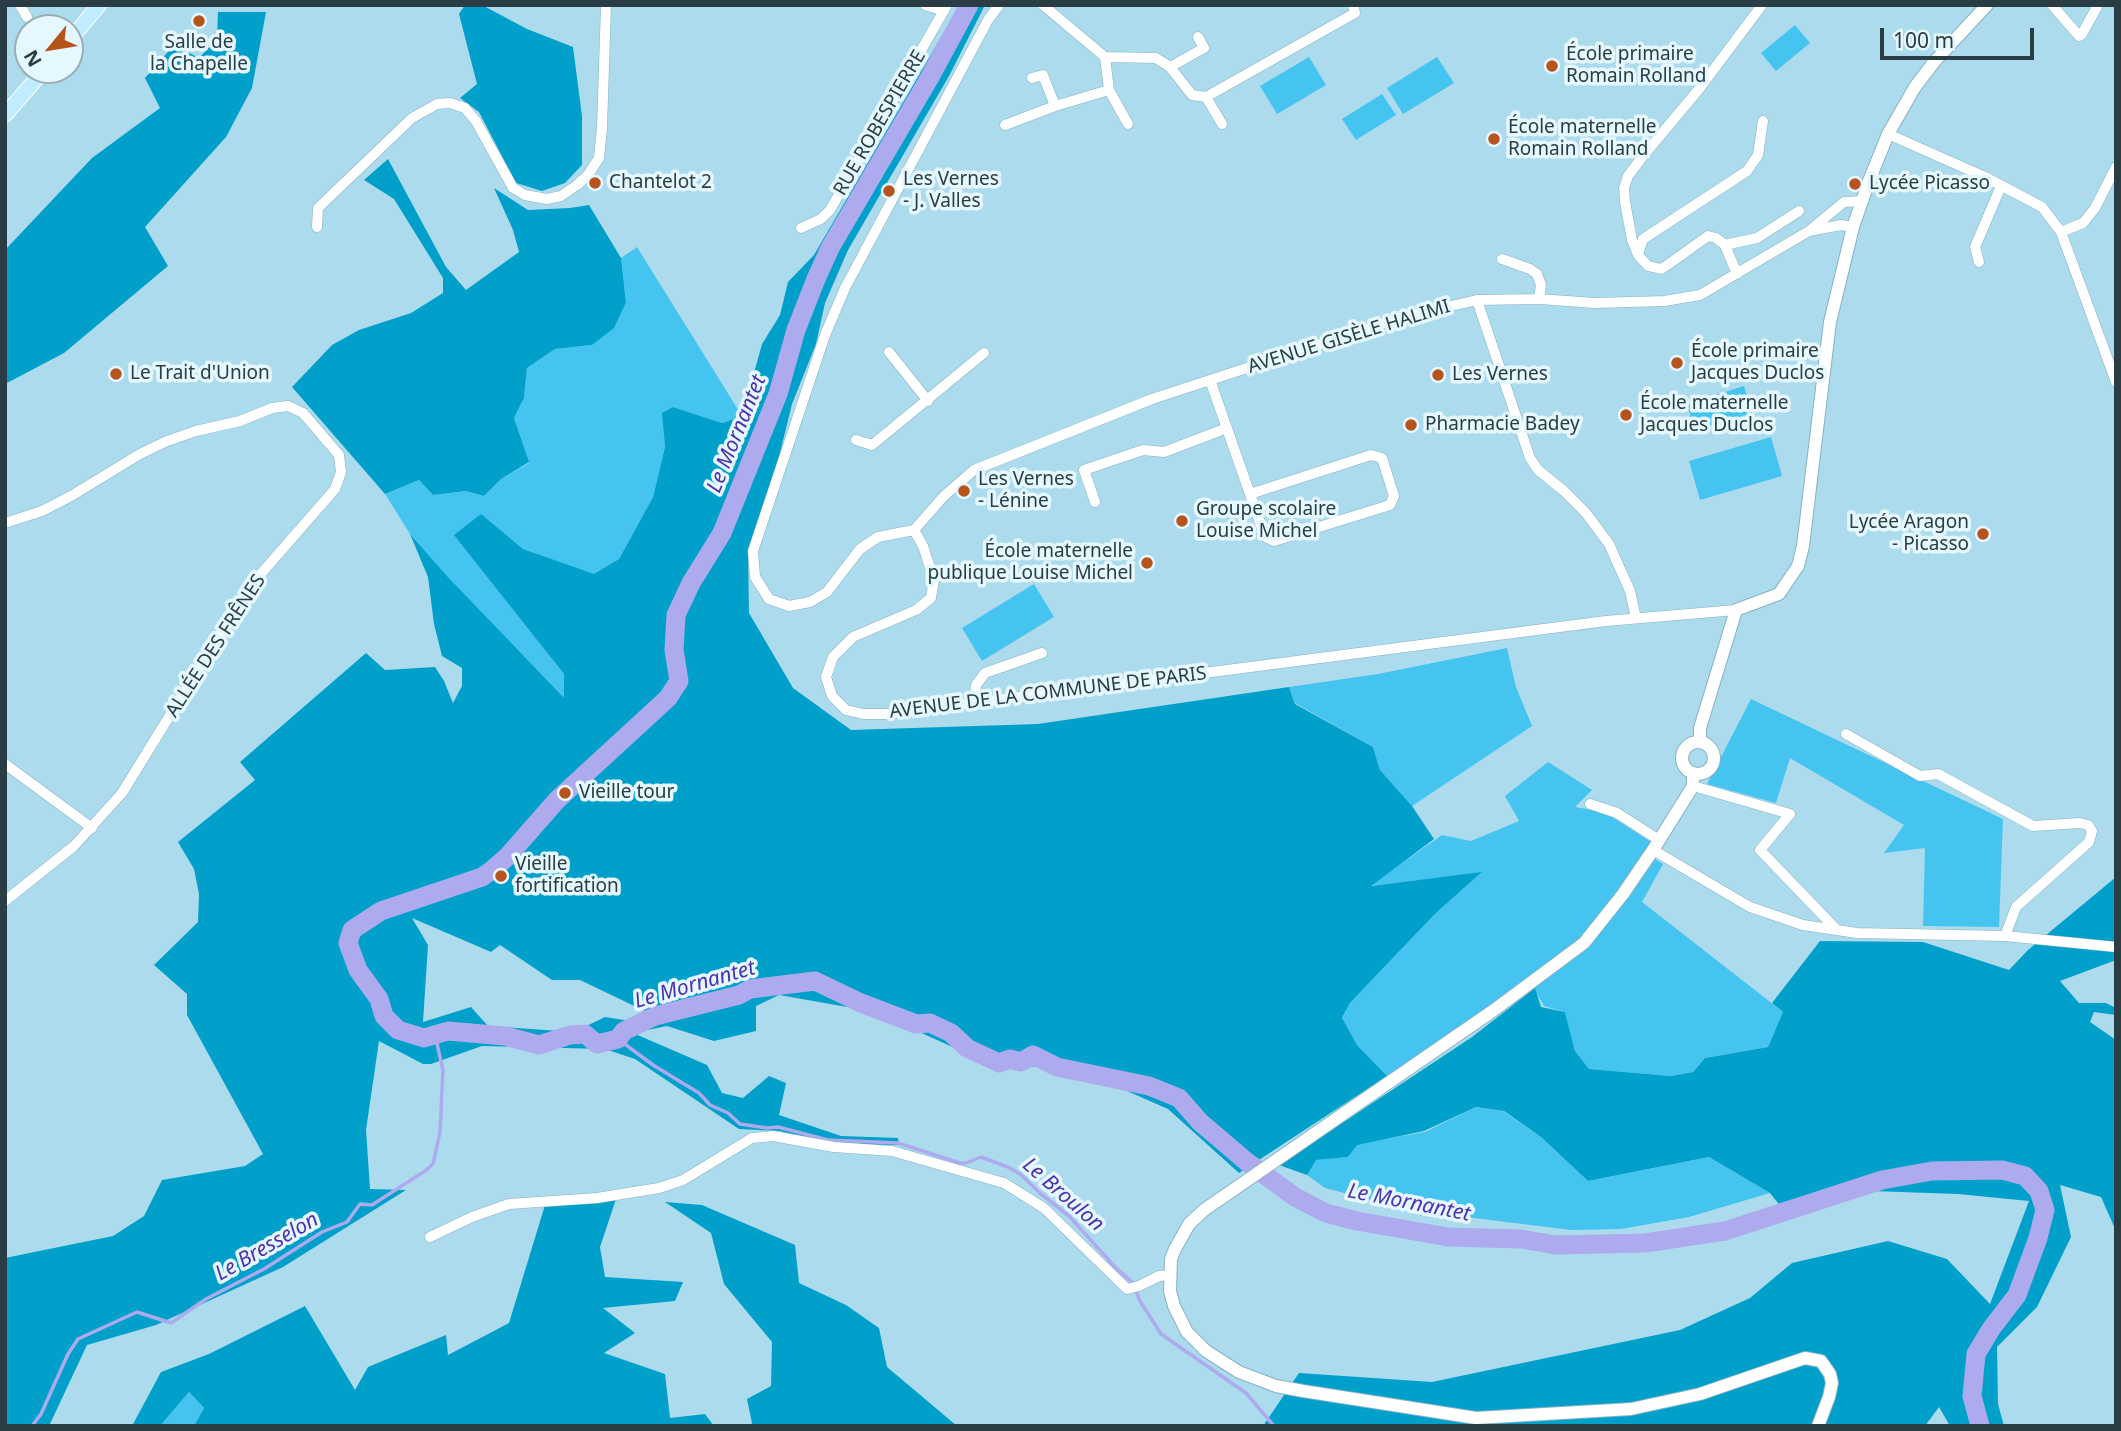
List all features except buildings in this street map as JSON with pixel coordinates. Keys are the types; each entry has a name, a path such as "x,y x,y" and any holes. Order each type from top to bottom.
{"main road":[{"path":"84,23 99,5"},
{"path":"5,115 32,84"}],"street":[{"path":"317,227 318,208 412,118 437,104 450,103 465,108 476,121 513,188 524,195 547,199 561,195 577,185 588,175 599,158 606,5"},
{"path":"925,5 945,8"},
{"path":"914,530 878,537 860,549 827,592 810,602 789,606 769,599 755,577 753,551 825,335 845,288 988,20 999,5"},
{"path":"1043,5 1104,57 1156,58 1170,67 1192,95 1206,97 1355,13 1353,5"},
{"path":"1737,274 1725,245 1708,236 1661,269 1647,266 1638,255 1625,202 1625,188 1629,176 1762,5"},
{"path":"1700,742 1700,728 1736,610 1779,594 1798,566 1803,546 1826,344 1847,226 1863,201 1888,134 1915,87 1934,62 1987,5"},
{"path":"2052,5 2078,36 2082,34 2098,5"},
{"name":"RUE ROBESPIERRE","path":"801,228 821,219 830,210 945,8"},
{"path":"1170,67 1204,48 1198,37"},
{"path":"1104,57 1109,90 1128,124"},
{"path":"1032,78 1043,75 1055,106"},
{"path":"1005,125 1109,90"},
{"path":"1206,97 1222,124"},
{"path":"1638,255 1643,239 1747,171 1758,155 1763,121"},
{"path":"1888,134 2042,207 2061,232 2116,382"},
{"path":"2061,232 2083,223 2095,208 2116,167"},
{"path":"1979,262 1975,247 2001,186"},
{"name":"AVENUE GISÈLE HALIMI","path":"914,530 944,496 974,470 1152,399 1400,318 1477,300 1539,299 1595,303 1664,301 1700,295 1809,231 1844,202 1863,201"},
{"path":"1834,209 1836,218 1847,226"},
{"path":"1725,245 1757,238 1799,211"},
{"name":"AVENUE GISÈLE HALIMI","path":"1809,231 1847,226"},
{"path":"1502,259 1536,274 1541,285 1539,299"},
{"path":"1477,300 1530,457 1538,470 1586,513 1609,544 1630,591 1636,618"},
{"path":"889,352 928,401"},
{"path":"856,440 872,445 984,353"},
{"path":"1210,380 1265,537 1274,541 1390,505 1394,496 1382,458 1371,455 1250,494"},
{"name":"ALLÉE DES FRÊNES","path":"5,523 42,511 167,441 240,421 272,408 288,406 303,412 339,455 341,472 335,489 238,605 122,793 74,846 5,901"},
{"path":"1095,502 1084,470 1143,450 1164,453 1227,428"},
{"name":"AVENUE DE LA COMMUNE DE PARIS","path":"914,530 934,580 930,598 916,610 853,637 833,657 826,677 832,696 846,710 863,715 887,715 1636,618 1736,610"},
{"path":"974,703 976,685 985,673 1042,653"},
{"path":"1846,734 1920,776 1938,774 2033,826 2080,823 2088,825 2092,831 2090,842 2016,907 2005,936"},
{"path":"1818,1426 1832,1383 1830,1374 1821,1361 1805,1359 1700,1394 1631,1409 1476,1418 1276,1385 1222,1363 1196,1342 1187,1332 1174,1306 1170,1275 1175,1248 1189,1224 1251,1176 1503,1003 1584,943 1623,894 1656,845 1693,779 1705,772 1713,760 1710,748 1700,742 1689,744 1683,753 1684,766 1693,779 1790,814 1760,850 1838,930"},
{"path":"5,764 92,828"},
{"path":"1590,804 1617,813 1656,845 1725,893 1771,916 1803,925 1857,933 2005,936 2116,947"},
{"path":"430,1237 472,1217 509,1204 597,1198 659,1188 683,1180 752,1138 772,1136 834,1147 892,1151 1004,1184 1044,1208 1127,1289 1159,1276 1170,1275"}],"shaded area":[{"path":"465,5 482,5 527,29 573,47 582,116 582,165 565,183 542,191 516,183 479,112 460,98 477,84 459,14"},
{"path":"960,5 985,5 949,76 848,250 825,303 816,344 792,404 779,457 748,554 749,613 793,688 851,730 1038,724 1289,687 1295,704 1373,747 1380,770 1412,806 1434,839 1371,886 1482,872 1436,913 1350,1003 1342,1018 1357,1045 1387,1076 1239,1173 1168,1109 1118,1087 1037,1066 1024,1068 990,1064 895,1021 853,1008 779,995 756,1006 756,1031 714,1041 667,1026 633,1033 707,1065 722,1093 743,1098 769,1076 786,1083 779,1115 841,1136 898,1138 899,1145 834,1144 780,1131 739,1129 635,1059 605,1049 482,1046 431,1064 423,1064 379,1041 366,1130 370,1189 406,1190 283,1267 156,1325 87,1345 49,1426 5,1426 5,1258 113,1236 144,1216 162,1180 245,1166 263,1154 187,1015 187,994 154,965 198,922 199,894 194,869 178,842 255,780 240,762 366,653 385,670 435,667 453,703 462,686 462,668 442,656 434,624 428,577 410,534 564,698 564,674 454,535 481,514 523,549 594,574 619,559 653,497 665,447 662,413 673,407 722,423 742,416 762,344 780,315 788,282 814,255","holes":["412,918 491,952 500,945 552,980 580,980 649,1013 630,1021 605,1017 574,1032 488,1026 471,1007 423,1022 428,945"]},
{"path":"218,12 266,12 252,88 226,137 145,227 168,266 64,353 5,384 5,250 92,158 160,108 145,78 174,45 199,58 217,39"},
{"path":"1795,25 1810,43 1776,71 1761,53"},
{"path":"1309,57 1326,85 1277,114 1260,86"},
{"path":"1437,57 1454,83 1403,114 1387,88"},
{"path":"1382,94 1396,115 1356,140 1342,119"},
{"path":"388,159 446,267 466,290 519,252 513,230 494,188 528,210 589,205 621,258 626,302 614,328 592,345 555,349 527,368 524,398 514,418 529,462 501,479 484,496 466,491 433,495 419,480 385,494 292,387 332,345 359,330 411,313 443,293 443,278 394,199 364,180"},
{"path":"637,247 742,416 722,423 673,407 663,413 665,447 653,497 619,559 594,575 523,549 481,515 455,535 564,674 564,699 410,534 385,494 419,480 433,495 466,491 484,496 501,479 529,463 514,418 524,398 527,368 555,349 592,345 626,301 621,258"},
{"path":"1744,386 1752,413 1695,430 1687,404"},
{"path":"1771,437 1782,476 1700,500 1689,461"},
{"path":"1034,584 1054,617 982,661 962,628"},
{"path":"1507,648 1516,687 1532,726 1412,806 1380,770 1373,747 1295,703 1289,687 1378,674"},
{"path":"1751,699 2003,819 1999,927 1923,926 1925,848 1884,853 1904,825 1790,758 1776,803 1707,784"},
{"path":"1548,762 1592,790 1575,807 1604,812 1651,842 1644,852 1663,864 1642,902 1783,1012 1768,1047 1705,1058 1693,1072 1671,1076 1589,1069 1575,1051 1565,1012 1544,1006 1531,984 1387,1076 1357,1045 1342,1019 1350,1003 1436,913 1481,873 1369,886 1442,835 1471,841 1519,821 1505,796"},
{"path":"2116,877 2116,960 2060,981 2079,1003 2106,1003 2116,1008 2116,1015 2094,1012 2090,1022 2116,1040 2116,1231 2101,1197 2060,1185 2071,1237 2037,1307 1997,1347 1998,1404 2004,1426 1950,1426 1939,1407 1925,1426 1263,1426 1299,1373 1432,1382 1680,1330 1750,1298 1792,1263 1888,1241 1947,1259 1990,1304 2029,1201 1958,1194 1872,1191 1789,1217 1770,1193 1709,1157 1588,1181 1541,1137 1504,1111 1476,1107 1424,1131 1357,1145 1348,1157 1316,1160 1307,1175 1279,1165 1472,1037 1535,988 1541,1007 1565,1012 1575,1051 1589,1069 1671,1076 1693,1072 1705,1058 1768,1047 1783,1012 1772,1003 1820,941 1923,942 2009,970 2028,950"},
{"path":"1476,1107 1503,1111 1541,1137 1588,1181 1709,1157 1770,1193 1689,1217 1621,1229 1571,1230 1409,1210 1325,1188 1307,1175 1315,1160 1348,1157 1356,1144 1425,1132"},
{"path":"616,1199 600,1247 605,1277 683,1282 675,1301 603,1308 635,1333 604,1353 665,1374 670,1418 705,1414 714,1426 194,1426 204,1408 189,1392 160,1426 132,1426 161,1372 209,1354 305,1306 355,1390 368,1367 446,1335 448,1355 509,1323 545,1205"},
{"path":"665,1202 702,1205 795,1245 799,1283 846,1305 879,1328 887,1367 957,1426 750,1426 752,1423 747,1399 771,1386 772,1342 724,1284 711,1233"},
{"path":"189,1392 204,1408 194,1426 160,1426"}],"waterway":[{"name":"Le Mornantet","path":"969,5 830,248 816,279 796,330 778,394 722,533 691,583 676,615 674,650 679,681 668,698 557,800 507,857 492,870 482,877 381,911 352,930 348,943 358,970 379,999 384,1016 398,1030 424,1038 448,1031 505,1036 539,1045 570,1035 585,1034 597,1044 618,1039 624,1031 655,1016 739,995 750,989 815,981 861,1003 916,1024 930,1023 951,1033 967,1048 999,1063 1010,1059 1021,1062 1033,1055 1057,1067 1149,1086 1179,1098 1200,1122 1247,1162 1295,1197 1326,1213 1448,1237 1521,1239 1556,1245 1645,1243 1725,1231 1882,1180 1932,1171 2002,1170 2025,1176 2039,1191 2045,1210 2038,1238 2017,1295 1976,1354 1972,1396 1980,1426"},
{"name":"Le Bresselon","path":"32,1426 41,1414 68,1354 78,1339 137,1312 171,1323 206,1299 264,1269 322,1232 347,1222 360,1204 372,1205 433,1164 440,1132 443,1070 435,1035"},
{"name":"Le Broulon","path":"618,1039 653,1065 699,1093 710,1105 728,1113 740,1124 778,1127 828,1140 898,1143 960,1163 981,1157 1020,1174 1069,1216 1133,1283 1140,1301 1161,1334 1246,1393 1274,1426"}],"place":[{"name":"Salle de la Chapelle","path":"199,21"},
{"name":"École primaire Romain Rolland","path":"1552,66"},
{"name":"École maternelle Romain Rolland","path":"1494,139"},
{"name":"Chantelot 2","path":"595,183"},
{"name":"Lycée Picasso","path":"1855,184"},
{"name":"Les Vernes - J. Valles","path":"889,191"},
{"name":"École primaire Jacques Duclos","path":"1677,363"},
{"name":"Le Trait d'Union","path":"116,374"},
{"name":"Les Vernes","path":"1438,375"},
{"name":"École maternelle Jacques Duclos","path":"1626,415"},
{"name":"Pharmacie Badey","path":"1411,425"},
{"name":"Les Vernes - Lénine","path":"964,491"},
{"name":"Groupe scolaire Louise Michel","path":"1182,521"},
{"name":"Lycée Aragon - Picasso","path":"1983,534"},
{"name":"École maternelle publique Louise Michel","path":"1147,563"},
{"name":"Vieille tour","path":"565,793"},
{"name":"Vieille fortification","path":"501,876"}]}
